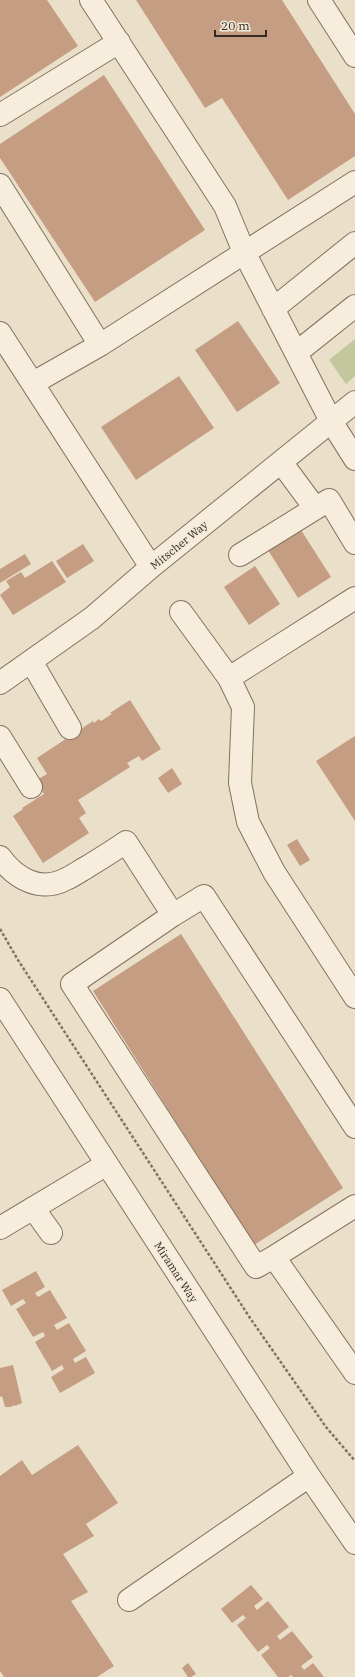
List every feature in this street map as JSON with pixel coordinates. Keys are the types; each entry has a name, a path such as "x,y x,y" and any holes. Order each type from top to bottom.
{"street":[{"path":"91,0 225,206 244,252 273,309 331,421 355,459"},
{"path":"319,0 355,56"},
{"path":"0,115 119,42"},
{"path":"33,383 100,346 355,182"},
{"path":"0,185 100,346"},
{"path":"273,309 355,243"},
{"path":"296,353 355,306"},
{"path":"0,333 151,567"},
{"name":"Mitscher Way","path":"0,683 92,618 151,567 355,402"},
{"path":"281,462 315,508"},
{"path":"240,555 329,500 355,543"},
{"path":"229,678 355,598"},
{"path":"181,612 229,678 243,707 240,783 248,822 274,872 355,997"},
{"path":"31,661 70,728"},
{"path":"0,737 31,786"},
{"path":"0,857 10,871 22,879 36,884 50,884 65,880 126,842 173,915"},
{"path":"355,1127 204,896 173,915 72,984 256,1267 355,1206"},
{"name":"Miramar Way","path":"0,999 309,1476 355,1543"},
{"path":"0,1228 107,1164"},
{"path":"33,1208 51,1233"},
{"path":"274,1257 355,1373"},
{"path":"129,1600 309,1476"}],"path":[{"path":"0,929 18,960 250,1318 326,1427 355,1460"}],"green space":[{"path":"355,339 355,376 346,384 329,360"}],"building":[{"path":"0,0 47,0 78,46 0,97"},
{"path":"136,0 282,0 355,114 355,156 288,200 222,98 205,108"},
{"path":"104,75 205,230 95,302 0,158 0,144"},
{"path":"238,321 280,383 237,412 195,350"},
{"path":"179,376 214,428 136,480 101,427"},
{"path":"301,530 331,577 298,598 268,550"},
{"path":"83,544 94,561 67,578 56,561"},
{"path":"25,554 31,564 0,583 0,569"},
{"path":"52,561 66,582 13,615 0,595 10,587 6,581 21,572 25,578"},
{"path":"255,566 280,604 249,625 224,587"},
{"path":"130,700 161,749 142,761 139,756 127,763 130,767 78,800 86,813 79,818 89,833 43,863 13,816 23,809 22,808 44,794 35,781 47,774 37,758 93,721 94,723 99,719 101,721 112,714 110,713"},
{"path":"355,736 355,821 316,761"},
{"path":"172,768 182,784 168,793 158,778"},
{"path":"297,839 310,860 300,866 287,845"},
{"path":"181,934 343,1188 254,1245 93,991"},
{"path":"36,1271 45,1287 35,1293 38,1297 50,1290 67,1318 54,1325 57,1330 69,1323 86,1351 73,1359 75,1363 86,1357 95,1373 60,1393 51,1377 64,1369 62,1365 52,1371 35,1342 45,1336 43,1332 33,1337 16,1309 26,1303 23,1299 11,1306 2,1290"},
{"path":"13,1365 22,1403 15,1406 5,1407 2,1396 0,1397 0,1368"},
{"path":"78,1445 118,1503 86,1524 94,1536 63,1554 88,1592 71,1601 114,1666 97,1677 4,1677 0,1671 0,1476 22,1460 32,1475"},
{"path":"251,1585 263,1599 254,1606 257,1610 268,1601 289,1627 277,1636 280,1640 292,1631 313,1657 301,1666 304,1670 313,1663 324,1677 293,1677 291,1675 288,1677 278,1677 261,1655 270,1648 267,1645 258,1652 237,1625 246,1618 243,1615 232,1623 221,1609"},
{"path":"188,1663 196,1674 191,1677 188,1677 182,1668"}]}
